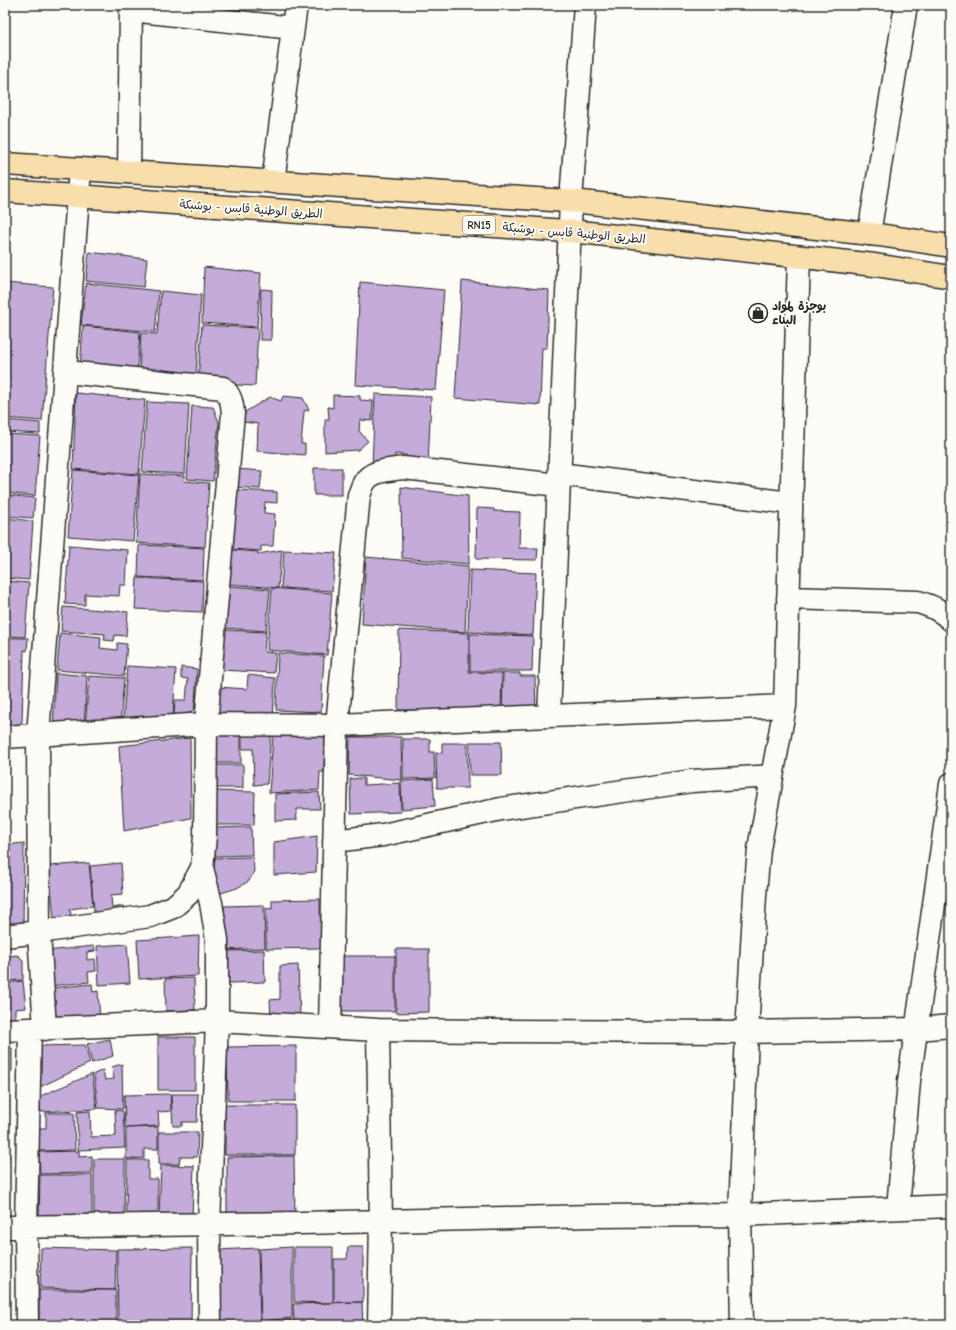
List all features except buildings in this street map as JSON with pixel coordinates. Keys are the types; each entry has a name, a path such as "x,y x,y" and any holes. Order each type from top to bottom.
{"main road":[{"path":"5,164 571,201 869,234 951,246"},
{"name":"الطريق الوطنية قابس - بوشبكة","path":"5,191 571,232 799,256 875,265 951,277"}],"street":[{"path":"273,182 296,5"},
{"path":"548,716 571,232 571,201 585,5"},
{"path":"869,234 906,5"},
{"path":"129,172 131,8 293,28"},
{"path":"28,1325 15,1227 38,1029 38,735 80,169"},
{"path":"742,1325 740,1215 747,1032 759,849 785,706 799,256"},
{"path":"66,372 223,388 229,394 232,404 233,413 206,724 205,836 202,868 212,903 217,940 217,1021 209,1224 210,1325"},
{"path":"330,1027 337,725 359,495 364,482 372,474 402,468 559,480 791,503"},
{"path":"788,598 918,602 933,607 944,613 951,620"},
{"path":"5,737 206,724 337,725 785,706"},
{"path":"334,840 383,835 508,807 692,781 772,776"},
{"path":"898,1208 909,1081 951,784"},
{"path":"5,936 150,916 173,907 188,894 202,868"},
{"path":"5,1030 217,1021 378,1030 747,1032 917,1029 951,1026"},
{"path":"378,1030 381,1221 379,1325"},
{"path":"15,1227 585,1216 740,1215 951,1206"}],"place":[{"name":"بوجزة لمواد البناء","path":"758,313"}]}
